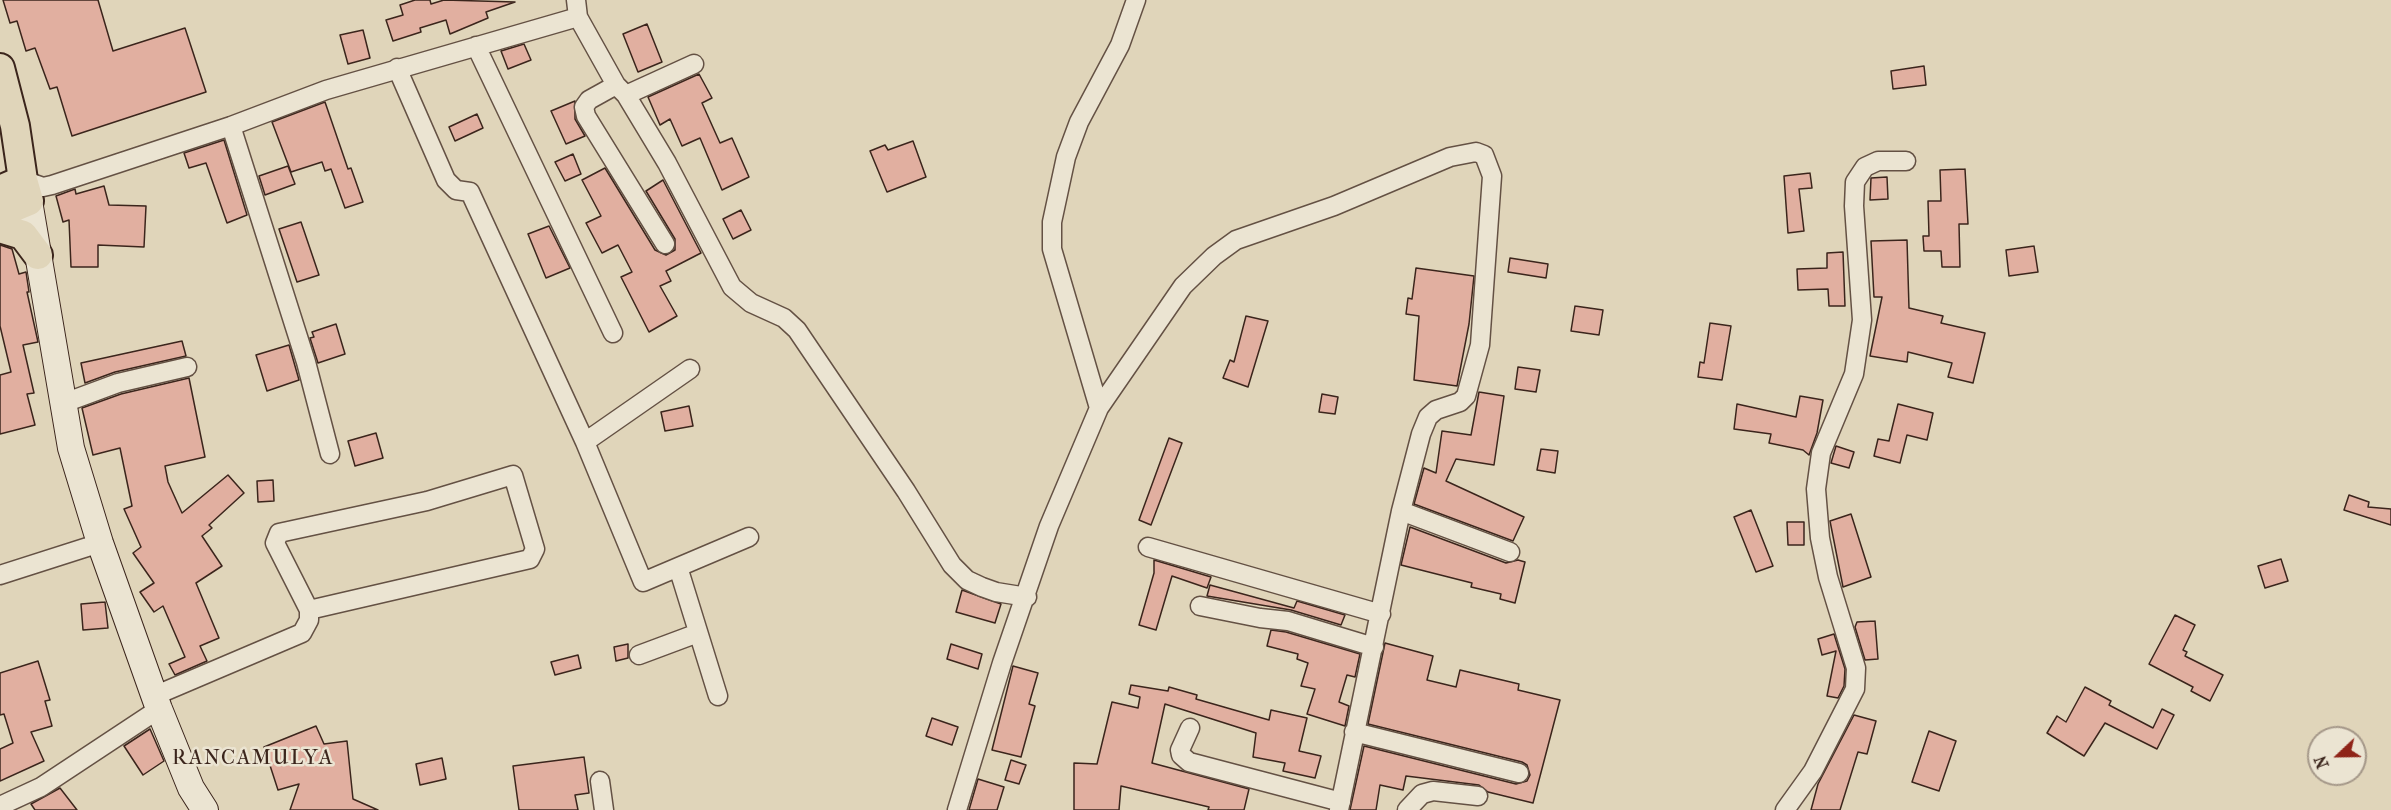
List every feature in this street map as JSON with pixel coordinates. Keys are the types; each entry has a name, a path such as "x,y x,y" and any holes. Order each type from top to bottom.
{"main road":[{"path":"0,68 15,126 24,189 38,255 71,448 100,543 156,703 191,788 205,810"},
{"path":"0,159 15,126"},
{"path":"0,213 24,189"},
{"path":"0,228 22,235 38,255"}],"street":[{"path":"1098,408 1052,249 1052,222 1066,157 1079,122 1119,45 1136,0"},
{"path":"24,189 231,126 326,90 476,46 577,8 621,90 667,163 732,287 751,303 784,318 797,330 855,419 900,481 952,565 968,580 982,587 996,592 1027,597"},
{"path":"476,46 613,333"},
{"path":"664,244 586,116 584,107 589,100 694,64"},
{"path":"397,68 446,180 456,190 470,192 585,442 643,582 749,537"},
{"path":"231,126 306,362 330,454"},
{"path":"957,810 1002,663 1027,597 1049,526 1098,408 1182,286 1227,247 1267,228 1334,206 1450,157 1476,152 1484,156 1492,176 1480,345 1466,396 1460,402 1436,410 1428,417 1413,460 1340,806 1189,762 1181,755 1180,750 1190,728"},
{"path":"1785,810 1813,771 1855,688 1856,668 1828,578 1820,538 1816,489 1821,453 1854,374 1862,320 1854,206 1855,182 1865,167 1878,161 1906,161"},
{"path":"64,403 118,383 187,368"},
{"path":"585,442 690,369"},
{"path":"0,806 41,787 156,703 302,633 309,620 309,610 276,543 279,534 427,501 513,475 535,549 530,559 309,610"},
{"path":"1401,511 1510,552"},
{"path":"0,574 100,543"},
{"path":"1148,547 1381,614"},
{"path":"678,567 718,696"},
{"path":"1200,606 1288,621 1374,647"},
{"path":"639,655 698,633"},
{"path":"1354,732 1519,773"},
{"path":"600,781 604,810"},
{"path":"1407,810 1422,794 1433,791 1478,796"}],"building":[{"path":"3,0 98,0 113,51 185,28 206,92 72,136 57,87 50,89 35,48 26,51 17,21 10,23"},
{"path":"415,0 430,0 431,4 444,0 515,2 486,12 488,18 450,34 446,20 420,28 421,32 393,41 386,20 403,15 400,5"},
{"path":"647,24 662,62 638,72 623,34"},
{"path":"363,30 370,58 348,64 340,35"},
{"path":"524,44 531,60 508,69 501,51"},
{"path":"1924,66 1926,85 1893,89 1891,71"},
{"path":"699,74 712,98 702,103 720,143 732,138 749,177 722,190 700,138 682,146 670,119 660,125 648,97"},
{"path":"575,101 575,119 585,136 566,144 551,111"},
{"path":"325,102 348,169 351,168 363,202 345,208 331,169 325,171 322,162 291,172 272,122"},
{"path":"477,114 483,128 455,141 449,127"},
{"path":"224,140 247,215 227,223 206,163 189,168 184,153"},
{"path":"913,141 926,177 887,192 870,151 885,145 888,150"},
{"path":"573,154 581,174 565,181 555,162"},
{"path":"288,166 295,184 265,195 259,176"},
{"path":"605,168 655,250 666,255 675,250 675,239 646,191 663,180 701,253 666,271 671,281 660,286 677,316 649,332 621,277 632,272 618,245 602,253 586,223 601,216 582,180"},
{"path":"1965,169 1968,224 1959,224 1960,267 1942,267 1941,251 1924,251 1923,236 1929,236 1928,201 1941,201 1940,170"},
{"path":"1810,173 1812,188 1799,189 1804,231 1788,233 1784,176"},
{"path":"1887,177 1888,199 1870,200 1871,178"},
{"path":"104,186 109,205 146,206 144,247 98,245 98,267 71,267 69,220 63,222 56,196 75,189 76,194"},
{"path":"741,210 751,230 733,239 723,219"},
{"path":"301,222 319,275 297,282 279,229"},
{"path":"549,226 570,268 546,278 528,234"},
{"path":"1907,240 1909,308 1943,316 1941,323 1985,333 1973,383 1948,377 1952,363 1908,352 1907,362 1870,356 1882,297 1874,297 1871,241"},
{"path":"0,245 12,249 19,274 26,272 29,292 27,292 38,342 23,345 34,393 27,394 35,425 0,434 0,375 11,372 0,326"},
{"path":"2034,246 2038,272 2009,276 2006,250"},
{"path":"1843,252 1845,306 1829,306 1828,289 1798,290 1797,269 1827,268 1827,253"},
{"path":"1510,258 1548,264 1546,278 1508,272"},
{"path":"1416,268 1474,276 1469,324 1457,386 1414,380 1419,316 1406,314 1408,298 1412,299"},
{"path":"1575,306 1603,310 1599,335 1571,331"},
{"path":"1246,316 1268,321 1248,387 1223,378 1230,360 1234,362"},
{"path":"1710,323 1731,326 1722,380 1698,377 1700,362 1704,363"},
{"path":"336,324 345,354 318,363 310,338 314,337 312,332"},
{"path":"182,341 186,356 115,372 85,383 81,363"},
{"path":"289,345 299,380 267,391 256,355"},
{"path":"1518,367 1540,370 1536,392 1515,389"},
{"path":"189,378 205,457 165,466 168,482 182,513 228,475 244,493 209,525 212,528 202,536 222,566 196,583 219,638 200,646 207,661 175,675 169,664 185,657 163,606 154,612 140,592 154,583 133,553 141,547 124,509 132,506 120,448 93,455 82,408 121,394"},
{"path":"1479,392 1504,396 1494,465 1456,459 1446,481 1524,517 1513,541 1414,504 1424,468 1436,473 1442,431 1471,435"},
{"path":"1322,394 1338,397 1335,414 1319,412"},
{"path":"1800,396 1823,400 1817,433 1809,455 1803,450 1769,443 1771,434 1734,429 1737,404 1796,417"},
{"path":"1898,404 1933,413 1927,440 1907,435 1900,463 1874,456 1878,439 1889,441"},
{"path":"689,406 693,426 665,431 661,412"},
{"path":"376,433 383,458 355,466 348,441"},
{"path":"1169,438 1182,443 1151,525 1139,520"},
{"path":"1836,446 1854,452 1849,468 1831,463"},
{"path":"1541,449 1558,451 1555,473 1537,470"},
{"path":"273,480 274,501 258,502 257,481"},
{"path":"2349,495 2369,502 2368,507 2391,509 2391,525 2344,510"},
{"path":"1751,510 1773,566 1756,572 1734,517"},
{"path":"1851,514 1871,577 1843,587 1830,521"},
{"path":"1787,522 1804,522 1804,545 1788,545"},
{"path":"1410,527 1506,563 1518,560 1525,562 1515,603 1500,599 1501,594 1471,587 1472,583 1401,565"},
{"path":"2281,559 2288,581 2265,588 2258,566"},
{"path":"1154,560 1211,577 1207,588 1172,576 1156,630 1139,625 1154,573"},
{"path":"1210,585 1294,608 1297,601 1345,615 1341,625 1291,610 1207,596"},
{"path":"962,590 1001,604 995,623 956,612"},
{"path":"105,602 108,628 83,630 81,604"},
{"path":"2175,615 2195,625 2183,650 2187,652 2185,656 2223,675 2210,701 2191,691 2193,687 2149,664"},
{"path":"1875,621 1878,659 1865,660 1855,627 1857,622"},
{"path":"1271,630 1286,632 1360,654 1355,677 1347,675 1339,702 1349,706 1345,726 1307,714 1315,689 1301,686 1308,663 1297,659 1298,654 1267,646"},
{"path":"1834,634 1845,669 1844,686 1838,698 1827,696 1836,651 1822,655 1818,639"},
{"path":"1385,643 1433,656 1427,680 1456,687 1460,670 1519,684 1518,690 1560,700 1533,803 1488,792 1479,785 1406,776 1403,790 1380,785 1376,810 1350,810 1364,746 1516,784 1527,781 1530,775 1527,765 1522,762 1368,724"},
{"path":"628,644 628,658 616,661 614,647"},
{"path":"951,644 982,654 978,669 947,659"},
{"path":"578,655 581,668 555,675 551,662"},
{"path":"38,661 50,700 45,701 52,726 31,732 44,761 0,781 0,749 13,743 4,714 0,715 0,673"},
{"path":"1013,666 1038,673 1029,704 1035,706 1021,757 992,750"},
{"path":"1131,685 1168,691 1169,687 1197,695 1196,699 1269,720 1271,710 1307,718 1299,751 1321,756 1315,778 1283,771 1285,763 1253,757 1256,733 1165,704 1152,763 1249,789 1244,810 1208,810 1209,807 1121,786 1119,810 1074,810 1074,763 1097,764 1112,702 1138,708 1140,697 1129,694"},
{"path":"2085,687 2111,701 2109,705 2153,728 2162,709 2174,715 2157,749 2105,723 2084,756 2047,733 2057,716 2066,722"},
{"path":"1854,715 1876,721 1867,754 1858,752 1840,810 1811,810 1818,784"},
{"path":"932,718 958,727 952,745 926,736"},
{"path":"316,726 324,744 347,741 353,799 378,810 290,810 299,784 278,790 264,747"},
{"path":"150,729 164,761 143,775 124,746"},
{"path":"1929,731 1956,741 1939,791 1912,782"},
{"path":"584,757 589,793 575,795 578,810 519,810 513,766"},
{"path":"442,758 446,779 420,785 416,764"},
{"path":"1011,760 1026,765 1019,784 1005,780"},
{"path":"978,779 1004,787 997,810 969,810"},
{"path":"60,788 77,810 35,810 31,804"}],"district":[{"name":"RANCAMULYA","path":"253,759"}]}
